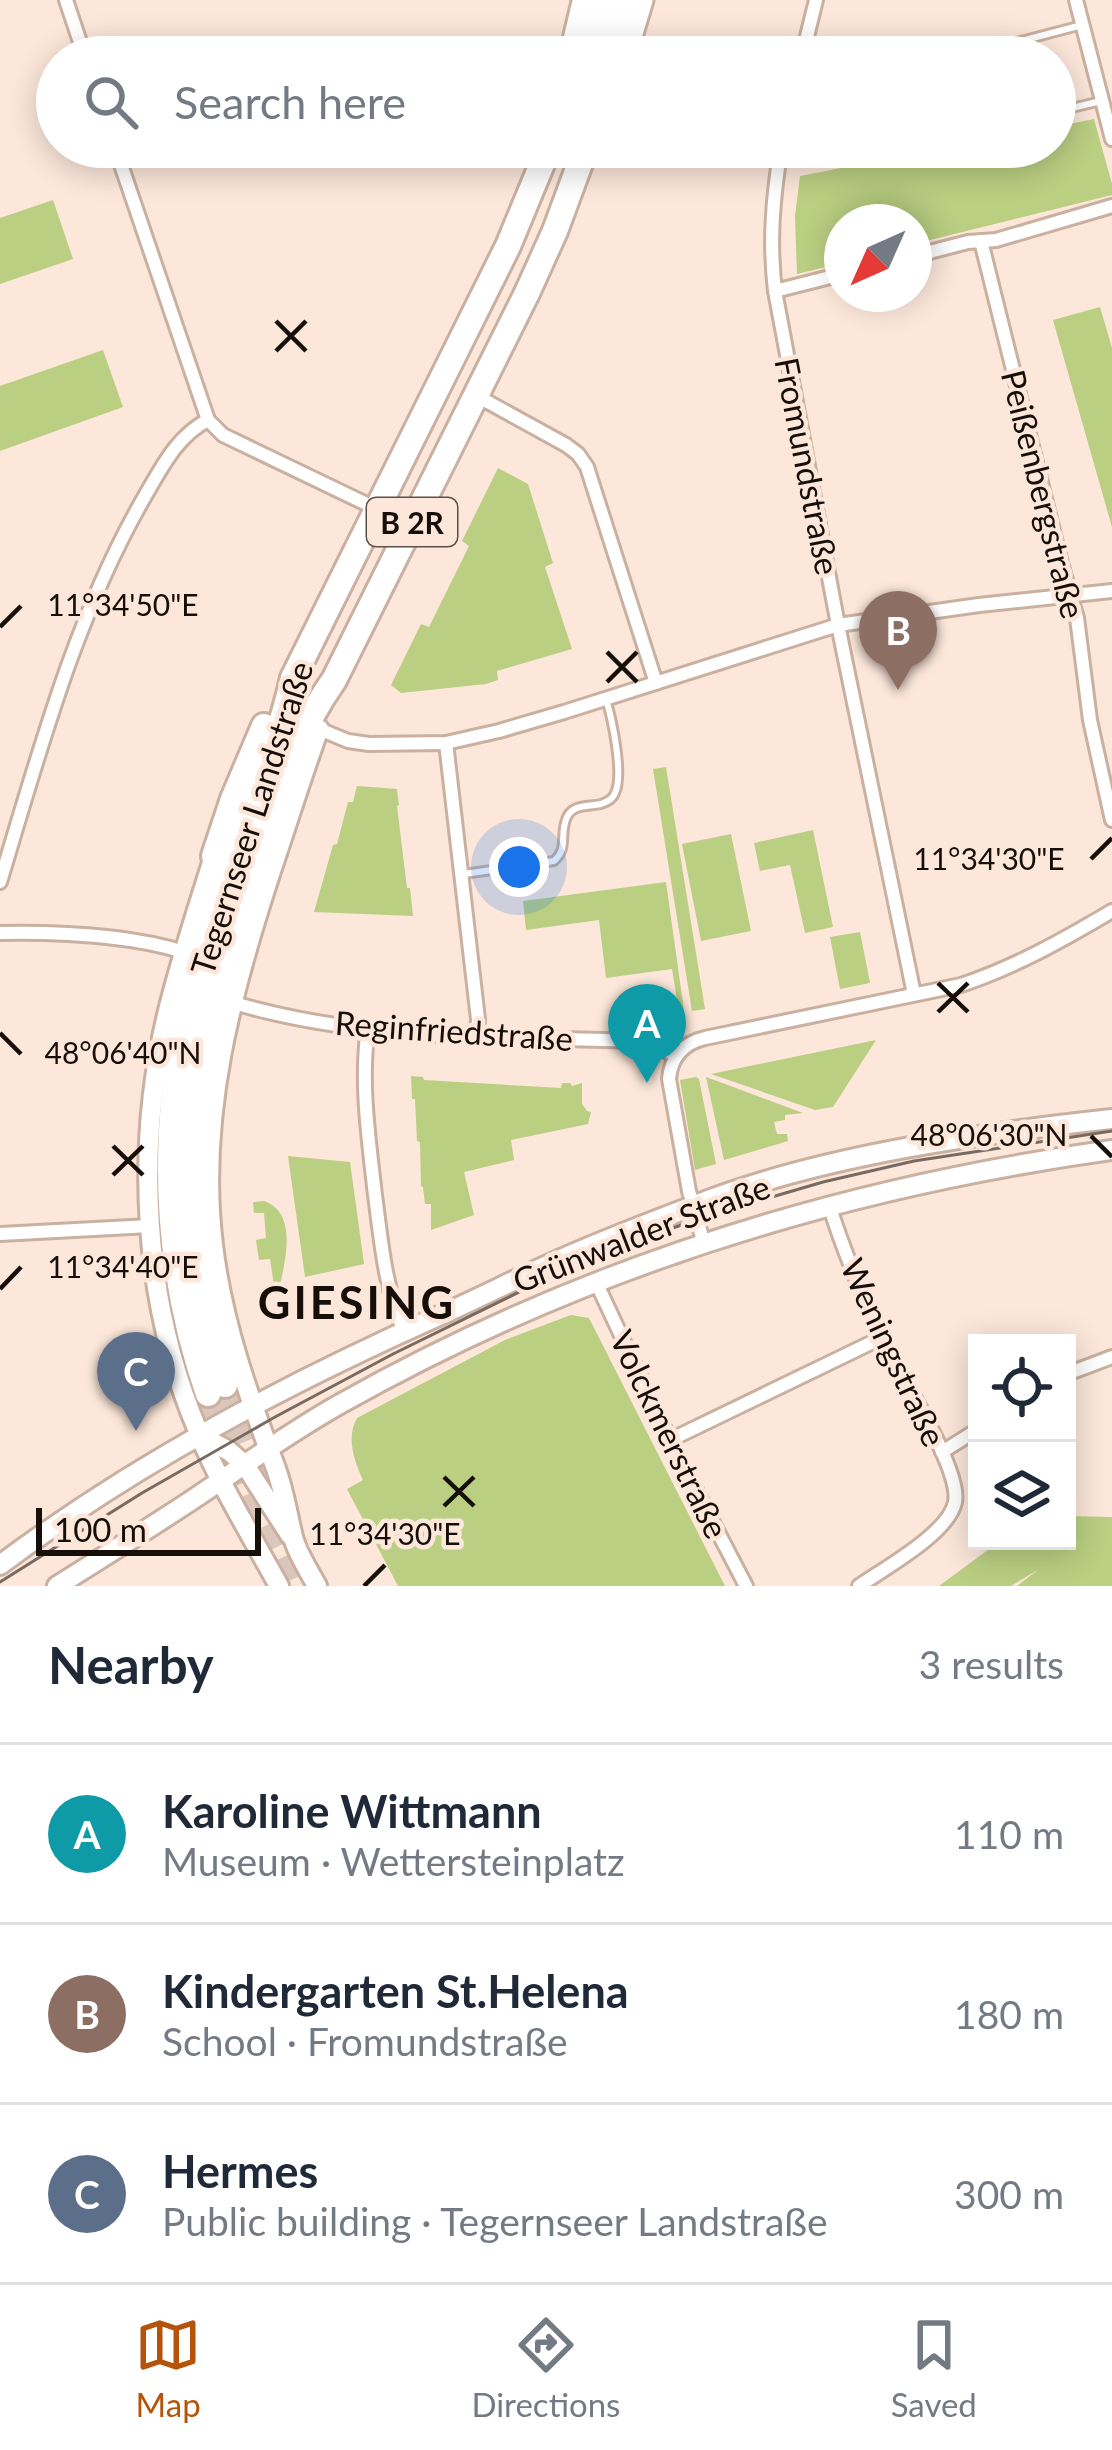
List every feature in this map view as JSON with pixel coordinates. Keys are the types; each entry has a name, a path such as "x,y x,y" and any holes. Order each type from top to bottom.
{"highway":[{"path":"576,36 585,0"},
{"path":"593,36 604,0"},
{"path":"613,36 623,0"},
{"name":"Tegernseer Landstraße","path":"216,1390 176,1261 171,1122 181,1043 212,928 285,715 293,678 508,246 540,168"},
{"name":"Tegernseer Landstraße","path":"196,1316 189,1154 196,1078 226,944 266,822 312,711 334,680 537,272 578,168"},
{"path":"214,856 271,709 293,678"},
{"path":"320,729 334,680"}],"main road":[{"path":"631,36 642,0"},
{"name":"Tegernseer Landstraße","path":"293,1540 287,1503 252,1406 220,1289 209,1196 215,1088 231,1002 320,729"},
{"name":"Tegernseer Landstraße","path":"214,856 184,952 156,1075 150,1226 169,1344 199,1435 279,1586"},
{"name":"Grünwalder Straße","path":"199,1435 404,1331 550,1264 693,1207 766,1182 897,1150 1112,1119"},
{"name":"Grünwalder Straße","path":"269,1449 336,1406 490,1325 596,1282 829,1204 946,1177 1112,1150"},
{"path":"0,1565 43,1532 199,1435 245,1465 316,1586"},
{"path":"57,1586 269,1449"},
{"path":"0,1548 43,1532"}],"street":[{"path":"66,0 78,36"},
{"path":"807,36 816,0"},
{"path":"1076,0 1112,139"},
{"path":"123,168 208,420 235,441 377,509"},
{"name":"Fromundstraße","path":"778,168 770,251 775,291 914,994"},
{"path":"932,252 996,240 1112,206"},
{"name":"Peißenbergstraße","path":"981,241 1072,594 1090,720 1112,820"},
{"path":"775,291 824,279"},
{"path":"476,395 566,445 587,467 656,682"},
{"path":"0,882 50,715 104,575 178,443 208,420"},
{"path":"320,729 355,743 446,743 606,699 838,625 1112,591"},
{"path":"446,743 477,1036"},
{"path":"704,1244 669,1078 676,1056 686,1046 705,1037 961,985 1010,967 1112,911"},
{"path":"0,933 155,944 184,952"},
{"name":"Reginfriedstraße","path":"231,1002 368,1028 637,1041 676,1056"},
{"path":"368,1028 365,1081 370,1149 395,1312 404,1331"},
{"name":"Weningstraße","path":"829,1204 881,1338 942,1452 956,1501 941,1526 859,1586"},
{"path":"0,1234 150,1226"},
{"name":"Volckmerstraße","path":"596,1282 746,1586"},
{"path":"670,1440 881,1338"},
{"path":"1076,1371 1112,1357"},
{"path":"942,1452 968,1436"}],"lane":[{"path":"1040,36 1082,25"},
{"path":"1076,107 1101,100"},
{"path":"461,874 554,861 563,851 567,817 573,809 613,797 617,771 606,699"}],"green space":[{"path":"1094,119 1112,195 932,240 932,204 824,204 824,267 797,274 795,216 800,176 841,168 1076,168 1076,123"},
{"path":"53,200 73,259 0,284 0,218"},
{"path":"1100,307 1112,348 1112,527 1053,320"},
{"path":"103,350 123,407 0,451 0,386"},
{"path":"498,468 528,484 553,563 545,567 572,649 497,671 498,680 486,684 401,693 391,685 421,624 429,627 469,546 462,541"},
{"path":"666,767 705,1009 692,1011 653,769"},
{"path":"357,786 397,789 413,916 314,912 333,845"},
{"path":"813,830 833,927 805,933 790,865 760,871 754,843"},
{"path":"731,834 751,931 701,941 682,844"},
{"path":"666,882 685,1018 680,1018 672,969 606,978 599,920 526,930 523,901"},
{"path":"860,932 870,983 840,989 830,937"},
{"path":"876,1040 833,1107 815,1110 711,1074"},
{"path":"411,1076 561,1088 562,1083 582,1083 582,1104 591,1112 588,1124 511,1140 514,1160 464,1172 474,1215 431,1230 431,1204 425,1204 421,1186"},
{"path":"696,1077 716,1164 695,1170 680,1080"},
{"path":"706,1077 803,1113 774,1122 777,1134 787,1134 788,1141 724,1160"},
{"path":"288,1156 350,1162 364,1264 305,1277"},
{"path":"264,1201 285,1225 280,1285 274,1285 270,1259 259,1260 256,1240 266,1238 264,1213 254,1213 253,1202"},
{"path":"571,1315 589,1318 725,1586 398,1586 347,1489 363,1480 352,1441 357,1418 505,1340"},
{"path":"1076,1516 1112,1517 1112,1586 1017,1586 1039,1569 1011,1586 939,1586 988,1550 1076,1550"}],"tunnel":[{"path":"225,1385 263,1481"},
{"path":"208,1394 242,1485 291,1586"}],"tram line":[{"path":"0,1582 275,1417 570,1267 697,1219 823,1182 914,1161 1112,1131"}],"place":[{"name":"Kindergarten St.Helena","path":"898,690"},
{"name":"Karoline Wittmann","path":"647,1083"},
{"name":"Hermes","path":"136,1431"}],"district":[{"name":"GIESING","path":"357,1302"}]}
